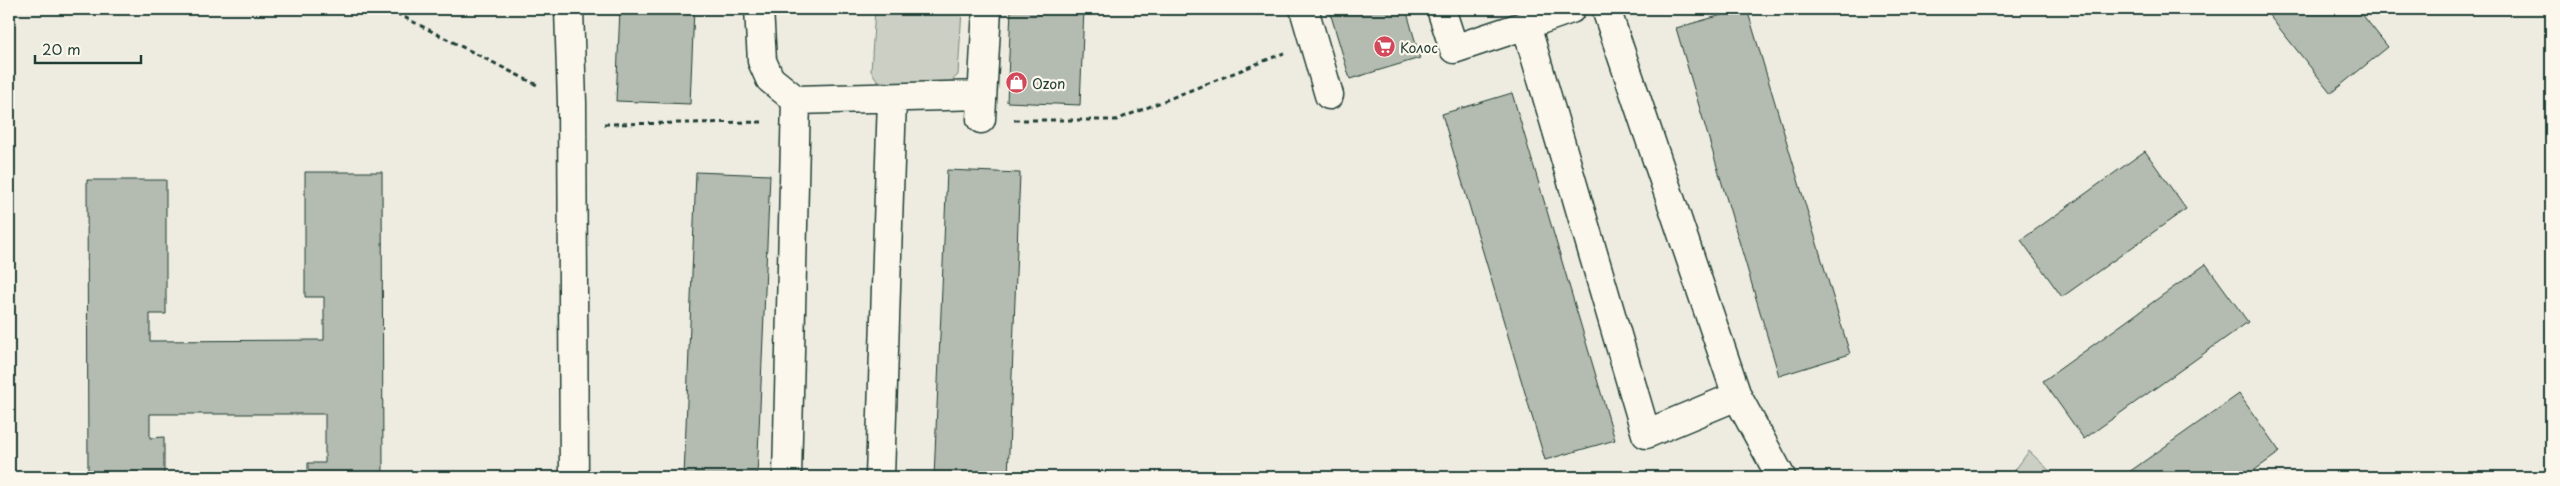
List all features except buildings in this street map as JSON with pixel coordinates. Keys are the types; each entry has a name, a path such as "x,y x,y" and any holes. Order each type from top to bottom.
{"lane":[{"path":"569,9 572,103 574,477"},
{"path":"759,9 762,60 770,79 796,100 892,98 982,107 987,9"},
{"path":"1304,9 1329,95"},
{"path":"1441,9 1454,48 1571,9"},
{"path":"1606,9 1736,396 1781,477"},
{"path":"1526,25 1646,434 1736,396"},
{"path":"880,477 892,98"},
{"path":"787,477 796,100"}],"shaded area":[{"path":"875,9 962,9 958,75 946,86 882,82 877,80 871,71"},
{"path":"2029,451 2056,477 2010,477"}],"place":[{"name":"Колос","path":"1384,47"},
{"name":"Ozon","path":"1016,83"}]}
